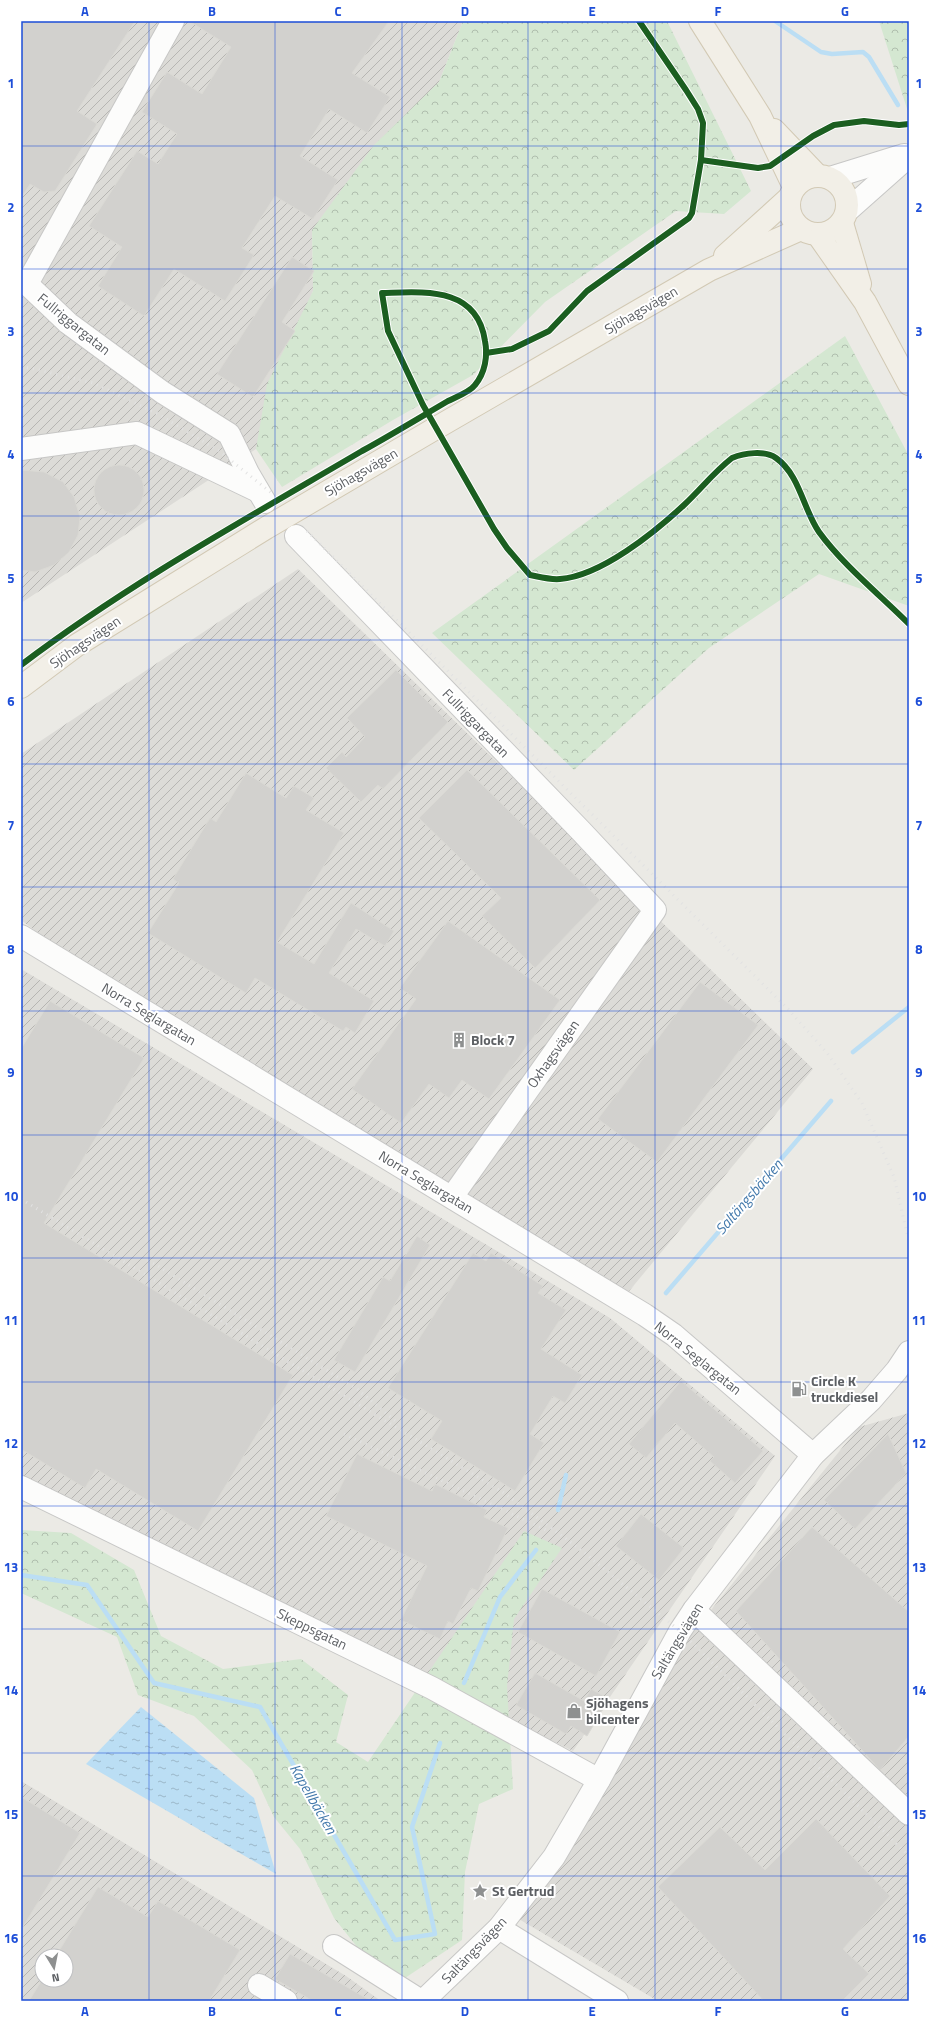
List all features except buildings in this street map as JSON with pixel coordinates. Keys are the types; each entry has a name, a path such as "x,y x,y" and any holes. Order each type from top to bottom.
{"main road":[{"path":"700,21 760,116 791,193 789,212 795,224 810,232 865,302 909,384"},
{"path":"760,116 823,176 841,186 847,198 844,217 865,302"},
{"path":"791,193 804,178 823,176"},
{"name":"Sjöhagsvägen","path":"710,270 791,193"},
{"path":"810,232 831,232 844,217"},
{"name":"Sjöhagsvägen","path":"21,687 77,645 266,528 710,270 810,232"}],"street":[{"name":"Fullriggargatan","path":"21,449 137,433 262,496 229,434 162,392 68,323 27,284 173,21"},
{"path":"823,176 849,173 909,155"},
{"path":"844,217 909,155"},
{"name":"Fullriggargatan","path":"296,536 581,831 655,910"},
{"name":"Oxhagsvägen","path":"452,1197 655,910"},
{"name":"Norra Seglargatan","path":"21,936 639,1311 674,1334 813,1455"},
{"name":"Saltängsvägen","path":"422,2001 498,1928 554,1856 599,1780 680,1631 694,1610 813,1455 871,1400 897,1370 909,1352"},
{"name":"Skeppsgatan","path":"21,1487 432,1688 599,1780"},
{"path":"694,1610 909,1814"},
{"path":"498,1928 617,2001"},
{"path":"334,1946 422,2001"},
{"path":"260,1985 286,2001"}],"shaded area":[{"path":"21,21 463,21 439,82 312,230 313,291 256,449 21,603"},
{"path":"298,569 813,1069 625,1296 75,961 21,920 21,754"},
{"path":"21,969 610,1318 775,1456 573,1751 21,1480"},
{"path":"909,1413 909,2000 658,2001 517,1918 678,1651 859,1427"},
{"path":"21,1781 346,1976 381,2001 21,2001"}],"green space":[{"path":"463,21 667,21 751,191 724,214 676,211 545,302 473,375 393,420 282,487 256,449 267,384 313,291 312,230 374,145 439,82"},
{"path":"879,21 909,21 909,115"},
{"path":"845,336 909,456 909,606 819,574 709,648 574,770 432,633"},
{"path":"21,1530 71,1533 134,1570 161,1636 223,1669 301,1659 348,1695 336,1742 368,1762 524,1531 562,1548 514,1619 507,1686 513,1789 479,1804 465,1872 462,1940 390,1988 334,1918 300,1849 274,1817 252,1770 194,1716 138,1695 117,1637 21,1593"}],"water":[{"path":"141,1707 254,1798 276,1874 86,1764"}],"waterway":[{"path":"775,21 821,52 832,54 863,52 869,57 898,105"},
{"name":"Saltängsbäcken","path":"853,1052 909,1007"},
{"name":"Saltängsbäcken","path":"666,1293 831,1101"},
{"name":"Saltängsbäcken","path":"558,1510 566,1475"},
{"name":"Saltängsbäcken","path":"464,1683 500,1597 536,1550"},
{"name":"Kapellbäcken","path":"21,1575 87,1585 154,1683 260,1707 395,1940 435,1934 412,1827 440,1743"}],"railway":[{"path":"21,367 93,383 158,414 219,451 274,495"},
{"path":"307,531 788,1009 827,1053 862,1103 894,1177 909,1242"},
{"path":"21,1199 504,1493 581,1550 680,1631 909,1856"},
{"path":"148,1260 357,1389 399,1424"},
{"path":"344,1434 548,1531"}],"cycle path":[{"path":"486,353 512,349 549,331 587,291 689,218 692,213 701,160 703,123 698,109 639,21"},
{"path":"701,160 758,168 770,166 813,136 834,125 864,121 899,125 909,124"},
{"path":"21,665 103,607 188,553 231,527 394,433 405,426 416,420 426,414 437,407 473,388 483,370 486,353 485,341 480,323 471,310 460,301 431,293 382,293 388,331 423,405 494,529 507,548 530,575 549,579 560,579 576,576 593,570 610,561 658,528 732,458 760,453 771,455 784,465 796,483 819,532 850,568 909,624"}],"place":[{"name":"Block 7","path":"459,1040"},
{"name":"Circle K truckdiesel","path":"799,1389"},
{"name":"Sjöhagens bilcenter","path":"574,1711"},
{"name":"St Gertrud","path":"480,1891"}]}
